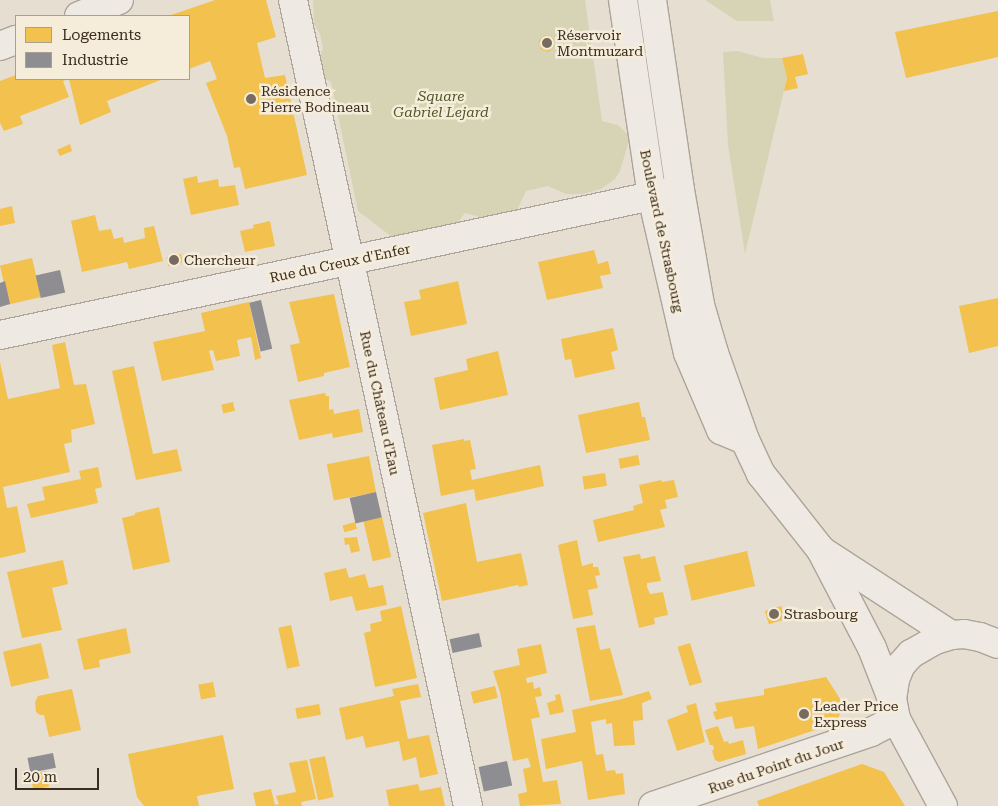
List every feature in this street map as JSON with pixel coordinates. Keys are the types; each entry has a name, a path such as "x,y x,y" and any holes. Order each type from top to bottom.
{"street":[{"path":"82,15 119,0"},
{"name":"Rue du Château d'Eau","path":"293,0 468,806"},
{"name":"Boulevard de Strasbourg","path":"622,0 652,196 688,353 721,430 744,440"},
{"name":"Boulevard de Strasbourg","path":"652,0 680,190 700,305 714,353 744,440 761,474 820,550"},
{"path":"0,46 15,40"},
{"name":"Rue du Creux d'Enfer","path":"0,336 680,190"},
{"path":"820,550 951,635"},
{"path":"820,550 872,648 894,709 943,806"},
{"path":"894,709 894,679 901,665 911,654 935,640 951,635 980,637 998,644"},
{"name":"Rue du Point du Jour","path":"654,806 703,799 872,732 894,709"}],"green space":[{"name":"Square Gabriel Lejard","path":"313,0 585,0 602,121 618,125 630,137 620,171 615,179 601,189 583,194 566,194 548,186 526,191 517,210 506,216 480,217 465,213 454,227 410,242 392,237 358,211 331,82 319,75 319,59 323,48 320,34 314,24"},
{"path":"705,0 770,0 774,21 737,21"},
{"path":"738,51 763,58 782,58 787,78 745,254 728,145 723,52"}],"building: Logements":[{"name":"Résidence Pierre Bodineau","path":"215,0 266,0 276,37 257,43 265,78 285,75 307,175 245,189 240,167 234,168 227,136 206,83 217,79 210,61 190,69 190,15 171,15"},
{"path":"998,11 998,57 906,78 895,32"},
{"name":"Réservoir Montmuzard","path":"545,35 553,38 554,46 549,52 541,49 539,40"},
{"path":"803,54 808,74 795,77 798,88 784,91 787,78 782,58"},
{"path":"15,75 15,80 66,80 63,81 69,97 20,116 23,124 4,131 0,123 0,81"},
{"path":"69,80 160,80 107,101 111,112 80,125"},
{"path":"70,144 72,151 60,156 57,150"},
{"path":"197,176 198,183 218,179 219,187 235,185 239,205 191,215 183,179"},
{"path":"12,206 15,223 0,226 0,209"},
{"path":"95,215 99,231 111,229 114,239 123,237 124,243 145,238 144,228 154,226 163,261 129,269 127,262 82,272 71,221"},
{"path":"270,221 275,246 245,252 240,231 254,228 253,225"},
{"path":"594,250 598,264 608,261 611,274 600,276 603,288 547,300 538,262"},
{"name":"Chercheur","path":"181,254 183,263 168,266 166,257"},
{"path":"32,258 41,297 9,304 0,265"},
{"path":"458,281 467,324 411,336 404,302 421,299 419,290"},
{"path":"334,294 350,367 298,382 290,345 300,343 289,302"},
{"path":"998,298 998,346 969,353 959,306"},
{"path":"249,302 261,358 255,360 251,337 237,340 240,356 216,361 213,350 209,351 214,370 162,381 153,342 205,331 201,313"},
{"path":"613,328 618,350 611,352 615,369 575,378 571,359 565,360 561,339"},
{"path":"65,342 74,385 86,384 95,424 71,430 72,442 64,444 70,472 3,487 7,508 17,506 26,552 0,558 0,362 8,399 60,388 52,345"},
{"path":"498,351 508,395 440,410 434,378 468,370 466,359"},
{"path":"134,366 153,454 177,449 182,471 136,480 112,371"},
{"path":"325,393 326,396 329,396 329,410 333,409 334,414 359,409 363,432 333,438 332,433 299,440 289,400"},
{"path":"233,402 235,411 223,413 221,405"},
{"path":"639,402 642,417 645,417 650,440 586,453 578,415"},
{"path":"464,439 464,441 470,440 476,469 470,470 472,480 540,465 544,486 476,501 474,489 441,496 432,445"},
{"path":"638,455 640,465 620,469 618,459"},
{"path":"369,456 376,492 334,501 327,464"},
{"path":"98,467 102,487 95,489 98,503 31,518 27,504 45,500 42,487 81,479 79,471"},
{"path":"605,473 607,486 584,489 582,477"},
{"path":"661,480 662,482 674,480 678,497 665,500 667,508 660,510 665,527 598,542 593,520 634,510 633,506 643,503 639,485"},
{"path":"466,503 477,562 521,553 528,585 519,587 518,585 442,601 423,513"},
{"path":"159,507 170,562 133,570 122,518"},
{"path":"382,517 391,557 373,561 363,521"},
{"path":"355,522 357,529 344,532 343,526"},
{"path":"357,537 360,551 351,553 349,544 345,545 344,538"},
{"path":"577,540 582,566 593,563 593,567 598,567 600,575 595,576 598,588 588,590 593,615 573,619 558,545"},
{"path":"747,551 755,586 692,601 684,566"},
{"path":"640,554 641,559 655,556 661,581 647,583 647,587 650,594 663,592 668,615 654,618 655,624 639,628 623,557"},
{"path":"63,560 68,584 52,588 62,630 22,638 7,572"},
{"path":"346,568 349,578 365,574 369,588 383,585 387,605 356,611 352,596 330,601 324,573"},
{"path":"401,606 417,678 375,687 364,633 371,631 370,624 382,621 380,611"},
{"name":"Strasbourg","path":"781,606 785,619 769,624 765,611"},
{"path":"291,625 300,666 287,669 278,628"},
{"path":"595,625 600,650 610,648 623,695 590,701 576,628"},
{"path":"126,628 131,653 99,660 100,667 84,670 77,639"},
{"path":"41,643 49,678 11,687 3,652"},
{"path":"690,643 702,682 690,686 678,647"},
{"path":"541,644 547,673 526,678 527,683 533,682 534,689 540,687 542,696 535,697 540,717 531,719 543,782 557,780 561,804 520,806 518,794 527,792 523,769 531,767 528,758 513,761 500,692 493,671 520,665 517,649"},
{"name":"Leader Price Express","path":"826,677 844,705 836,723 758,749 754,726 735,729 732,716 716,720 713,712 717,711 715,703 764,695 764,689"},
{"path":"213,682 216,697 201,700 198,685"},
{"path":"418,684 421,697 400,701 408,739 429,735 438,774 420,778 416,757 403,761 399,741 366,748 363,736 346,740 339,708 394,696 392,689"},
{"path":"495,686 498,698 474,704 471,692"},
{"path":"72,689 81,730 49,737 44,715 36,712 35,702 38,696"},
{"path":"649,691 652,699 642,703 643,720 633,721 635,745 614,746 612,723 606,724 606,719 591,722 596,755 603,754 606,771 615,770 616,774 623,773 625,794 588,800 582,761 546,769 541,739 576,732 572,710"},
{"path":"560,694 564,712 550,715 547,703 556,700 555,695"},
{"path":"696,703 705,742 677,751 667,720 688,712 686,706"},
{"path":"319,704 321,715 297,719 295,708"},
{"path":"718,726 724,742 728,741 729,744 743,740 746,754 719,762 715,760 712,751 714,749 713,745 710,745 705,730"},
{"path":"223,735 234,789 197,796 199,806 144,806 137,797 128,754"},
{"path":"325,756 334,797 318,800 309,759"},
{"path":"307,760 316,799 301,802 302,806 256,806 253,793 271,789 275,805 279,804 276,796 296,792 289,763"},
{"path":"862,764 884,772 905,806 759,806 757,801"},
{"path":"46,771 49,787 33,790 30,774"},
{"path":"418,784 420,791 441,787 445,806 389,806 386,790"}],"building: Industrie":[{"path":"60,270 65,292 41,298 36,276"},
{"path":"5,281 10,304 0,307 0,283"},
{"path":"261,300 272,349 261,351 249,303"},
{"path":"376,492 382,517 356,523 350,498"},
{"path":"479,633 482,647 453,653 450,639"},
{"path":"53,753 56,768 30,773 27,758"},
{"path":"507,761 512,785 484,791 479,767"}],"place":[{"name":"Réservoir Montmuzard","path":"547,43"},
{"name":"Résidence Pierre Bodineau","path":"251,99"},
{"name":"Chercheur","path":"174,260"},
{"name":"Strasbourg","path":"774,614"},
{"name":"Leader Price Express","path":"804,714"}]}
